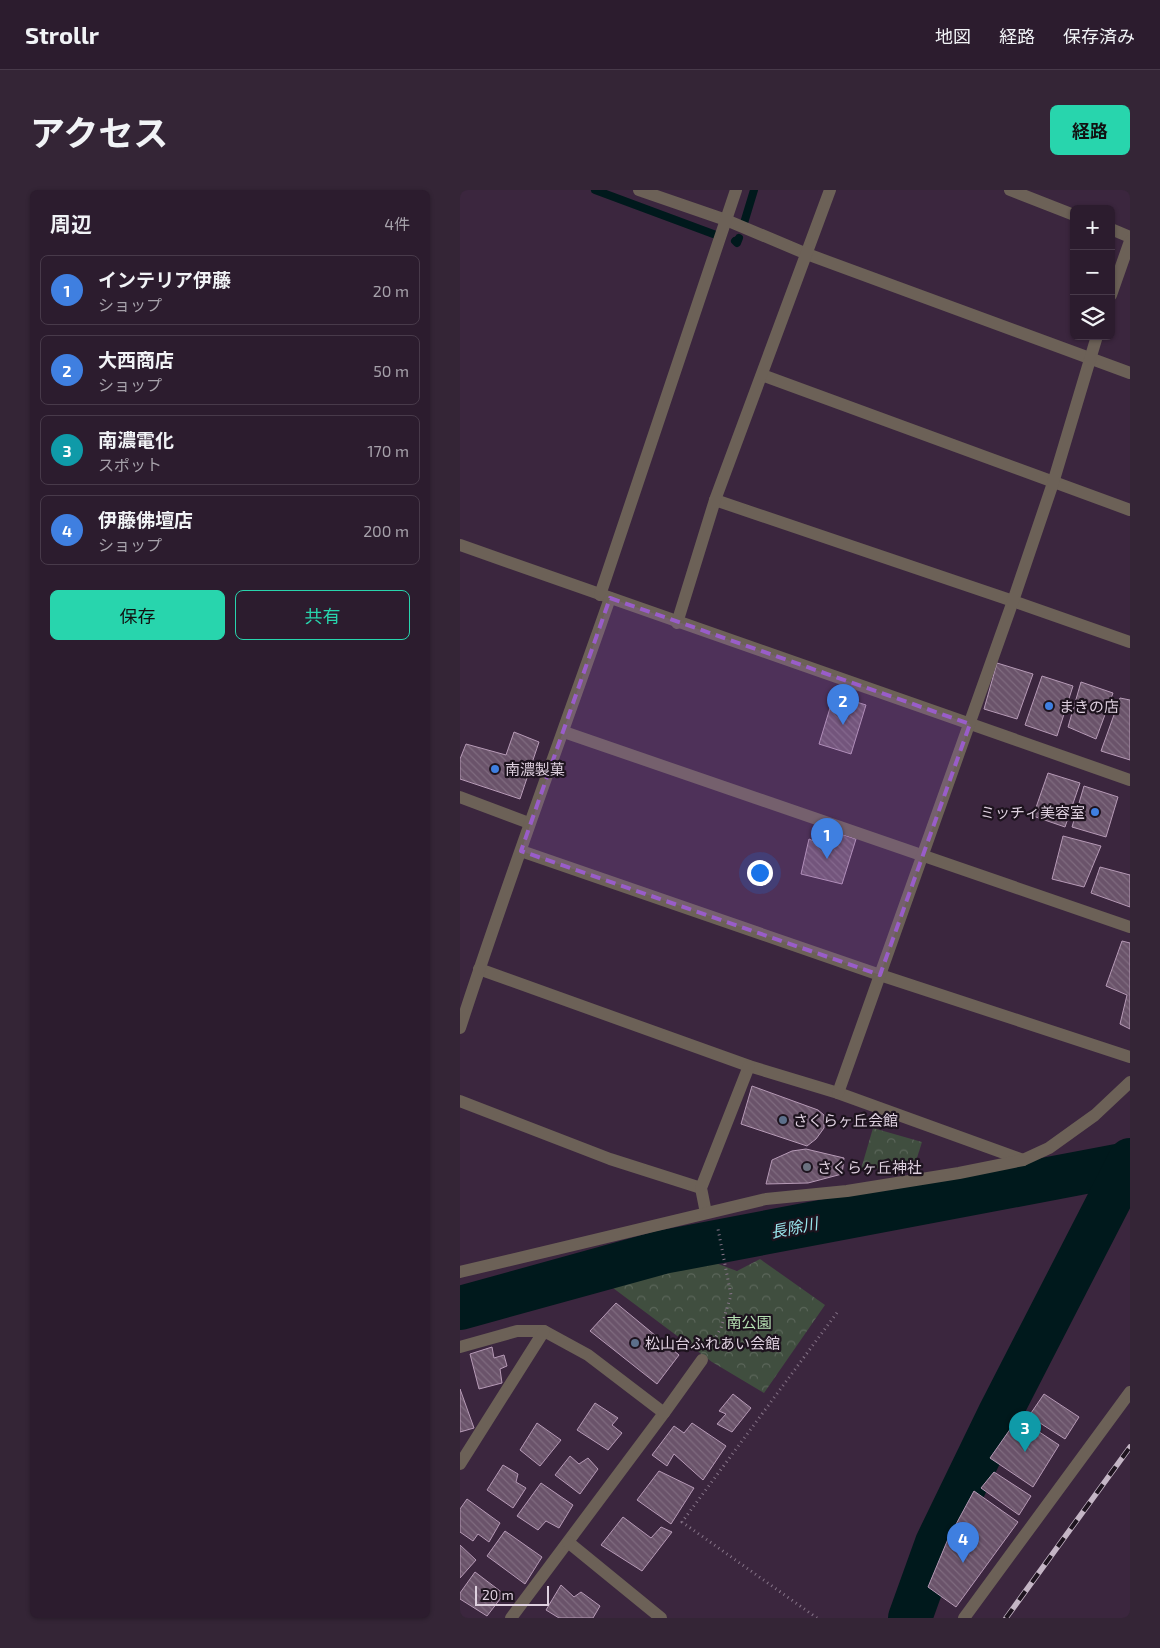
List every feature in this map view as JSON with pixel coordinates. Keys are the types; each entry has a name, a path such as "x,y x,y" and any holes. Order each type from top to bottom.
{"street":[{"path":"639,190 726,220 806,254 1130,373"},
{"path":"460,1028 529,823 564,732 605,596 736,190"},
{"path":"677,623 716,500 830,190"},
{"path":"1010,190 1070,213"},
{"path":"1115,231 1130,237"},
{"path":"1115,284 1130,241"},
{"path":"838,1094 970,724 1053,483 1096,340"},
{"path":"762,375 1130,510"},
{"path":"716,500 1013,600 1130,642"},
{"path":"460,545 677,623 1130,780"},
{"path":"564,732 923,854 1130,927"},
{"path":"460,797 529,823"},
{"path":"521,851 880,975 1130,1056"},
{"path":"479,969 749,1066 838,1094 1023,1160"},
{"path":"711,1212 701,1188 749,1066"},
{"path":"460,1272 766,1199 848,1191 959,1173 1023,1160 1049,1148 1095,1115 1130,1082"},
{"path":"460,1101 610,1159 701,1188"},
{"path":"460,1347 517,1331 544,1331 588,1355 664,1413"},
{"path":"460,1464 544,1331"},
{"path":"511,1618 702,1360"},
{"path":"964,1618 1130,1392"},
{"path":"568,1542 661,1618"}],"path":[{"path":"702,1360 721,1328 731,1295 711,1212"},
{"path":"817,1618 682,1522 839,1310"}],"highlighted area":[{"path":"610,598 970,724 880,975 521,851"}],"green space":[{"path":"873,1128 922,1142 916,1161 891,1168 861,1169"},
{"name":"南公園","path":"760,1259 825,1305 764,1393 712,1362 609,1285 713,1262 737,1271"}],"building":[{"path":"997,663 1033,674 1017,719 984,709"},
{"name":"まきの店","path":"1042,676 1073,686 1057,736 1025,725"},
{"path":"1081,682 1113,693 1096,739 1068,727"},
{"path":"834,695 866,705 851,754 819,744"},
{"path":"1120,698 1130,700 1130,760 1101,751"},
{"name":"南濃製菓","path":"514,732 539,742 520,799 460,779 460,759 466,744 506,755"},
{"path":"1048,773 1080,783 1065,827 1033,816"},
{"name":"ミッチィ美容室","path":"1084,786 1118,797 1106,837 1072,827"},
{"path":"825,829 856,839 842,884 801,874 809,839 821,844"},
{"path":"1063,836 1101,846 1084,887 1052,879"},
{"path":"1100,867 1130,875 1130,907 1091,893"},
{"path":"1122,941 1130,943 1130,1029 1120,1024 1127,995 1106,986"},
{"name":"さくらヶ丘会館","path":"752,1086 818,1110 824,1115 824,1128 816,1139 807,1146 741,1124"},
{"name":"さくらヶ丘神社","path":"806,1149 844,1158 842,1174 808,1183 766,1184 772,1160 792,1151"},
{"name":"松山台ふれあい会館","path":"616,1303 679,1355 657,1384 590,1331"},
{"path":"492,1347 494,1358 504,1355 507,1366 500,1369 502,1383 479,1389 470,1354"},
{"path":"460,1389 474,1428 460,1432"},
{"path":"733,1394 751,1408 732,1432 717,1424 726,1414 719,1411"},
{"path":"1044,1394 1079,1417 1065,1439 1029,1416"},
{"path":"595,1403 618,1418 612,1425 622,1433 608,1450 577,1430"},
{"path":"1018,1418 1059,1445 1033,1487 990,1458"},
{"path":"537,1423 561,1440 540,1466 520,1450"},
{"path":"692,1423 726,1446 703,1480 674,1454 667,1466 652,1455 674,1426 684,1433"},
{"path":"570,1456 579,1464 588,1458 598,1469 580,1494 555,1475"},
{"path":"503,1465 518,1474 516,1482 526,1488 513,1508 487,1490"},
{"path":"659,1471 694,1488 671,1524 637,1500"},
{"path":"994,1472 1031,1496 1019,1515 981,1488"},
{"path":"541,1483 573,1505 559,1528 546,1521 538,1530 517,1516"},
{"path":"974,1491 1018,1522 956,1607 928,1587 948,1539"},
{"path":"467,1499 500,1523 489,1542 478,1534 473,1541 460,1532 460,1509"},
{"path":"623,1517 651,1538 661,1527 672,1532 642,1571 601,1545"},
{"path":"505,1531 542,1557 525,1584 487,1556"},
{"path":"460,1545 476,1560 460,1578"},
{"path":"475,1572 504,1594 487,1616 460,1599 460,1593"},
{"path":"561,1585 574,1597 581,1592 600,1606 593,1618 559,1618 546,1610"}],"waterway":[{"path":"595,190 716,235"},
{"path":"744,223 754,190"},
{"path":"735,241 737,243 739,238"},
{"path":"910,1618 937,1543 999,1415 1130,1160"},
{"name":"長除川","path":"460,1308 663,1252 1127,1164"}],"railway":[{"path":"1006,1618 1130,1447"}],"place":[{"name":"まきの店","path":"1049,706"},
{"name":"大西商店","path":"843,725"},
{"name":"南濃製菓","path":"495,769"},
{"name":"ミッチィ美容室","path":"1095,812"},
{"name":"インテリア伊藤","path":"827,859"},
{"name":"さくらヶ丘会館","path":"783,1120"},
{"name":"さくらヶ丘神社","path":"807,1167"},
{"name":"松山台ふれあい会館","path":"635,1343"},
{"name":"南濃電化","path":"1025,1452"},
{"name":"伊藤佛壇店","path":"963,1563"}]}
